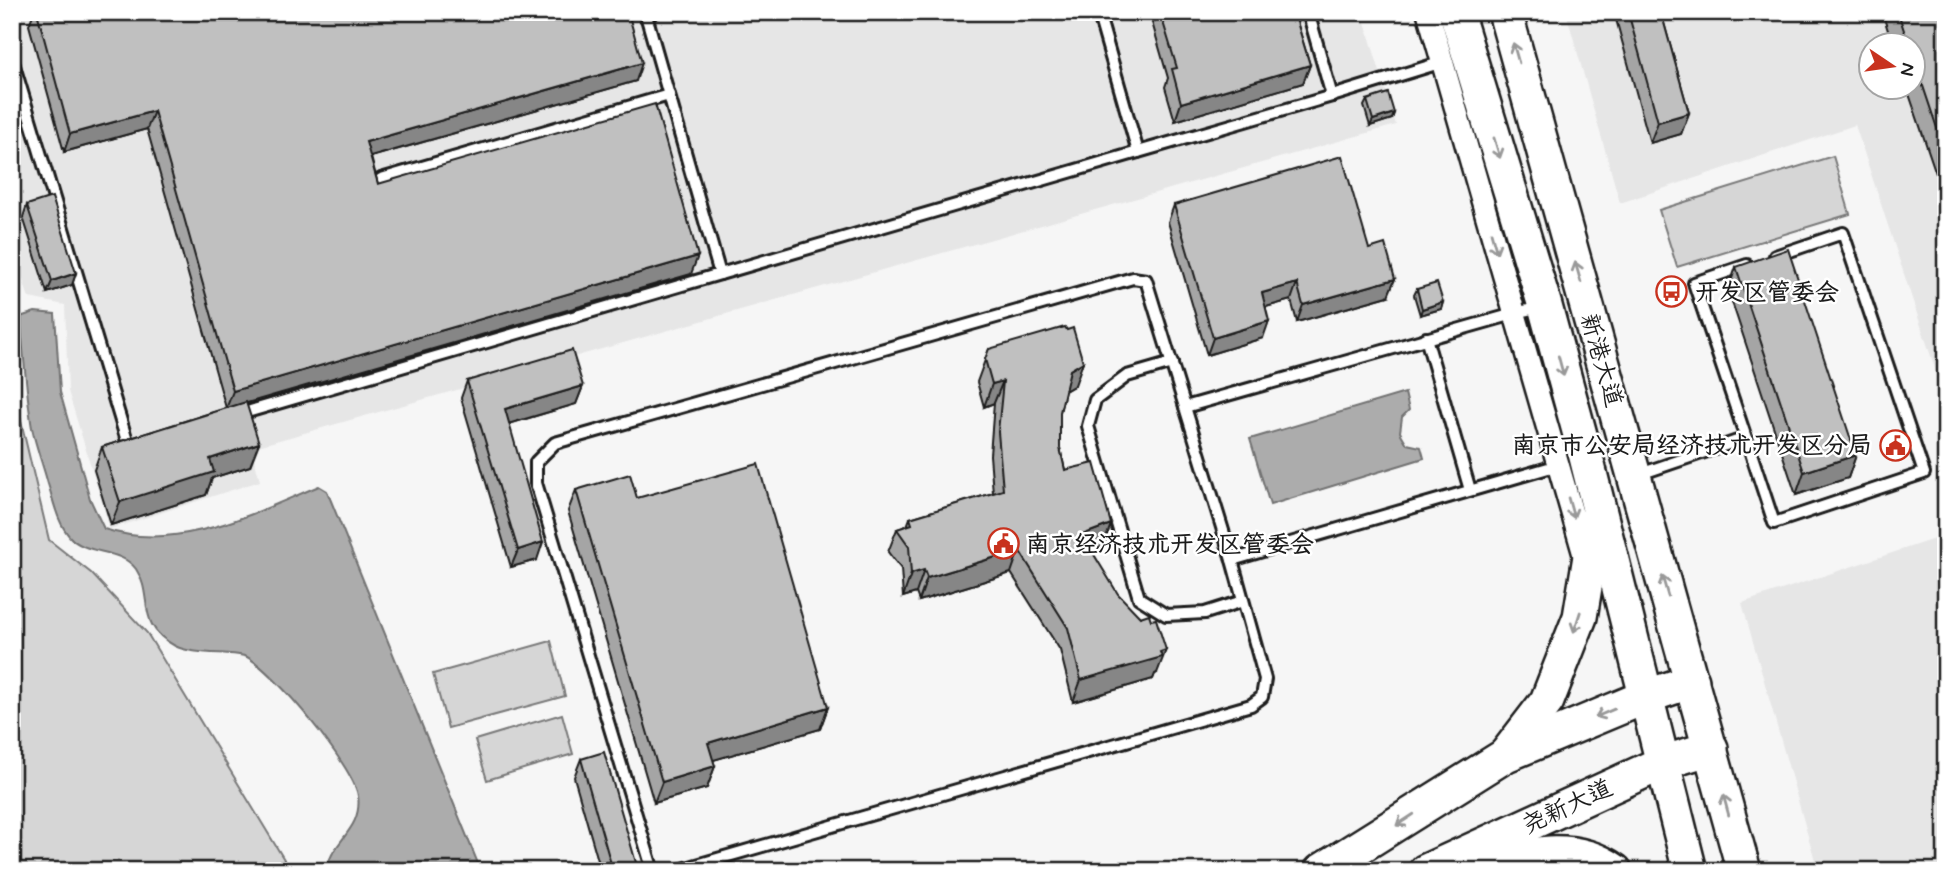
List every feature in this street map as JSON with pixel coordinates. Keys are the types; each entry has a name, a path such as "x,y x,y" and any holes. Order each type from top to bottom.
{"main road":[{"name":"新港大道","path":"1456,12 1455,58 1572,461 1598,507 1690,871"},
{"name":"新港大道","path":"1505,12 1744,871"},
{"path":"1506,755 1547,701 1580,617 1598,507"},
{"path":"1321,871 1506,755 1645,697 1692,681"},
{"name":"尧新大道","path":"1426,871 1662,763 1711,748"},
{"name":"尧新大道","path":"1471,871 1532,852 1597,858 1615,871"}],"street":[{"path":"1428,12 1455,58"},
{"path":"1572,461 1588,567"}],"lane":[{"path":"1098,12 1138,152"},
{"path":"1308,12 1332,96"},
{"path":"649,13 669,95 720,274"},
{"path":"247,412 1455,58"},
{"path":"12,59 127,441"},
{"path":"381,179 669,95"},
{"path":"1756,262 1694,284 1774,523 1924,473 1843,233 1768,258"},
{"path":"653,871 536,483 536,462 555,443 1133,278 1146,280 1232,560 1265,679 1262,696 1251,705 677,871"},
{"path":"1185,407 1530,310"},
{"path":"1426,338 1469,490"},
{"path":"1172,363 1127,376 1095,400 1088,426 1135,585 1139,598 1166,615 1205,613 1243,601"},
{"path":"1634,476 1746,438"},
{"path":"1232,560 1572,461"}],"shaded area":[{"path":"12,12 1362,12 1396,125 251,448 260,481 110,529 68,391 65,305 29,298 12,247"},
{"path":"1566,12 1946,12 1946,402 1855,125 1620,203"},
{"path":"1833,156 1850,214 1677,267 1659,210"},
{"path":"35,312 55,314 60,392 90,499 104,529 131,535 186,533 241,518 319,486 327,491 481,871 326,871 334,851 356,818 358,808 358,796 353,782 328,743 293,699 247,657 183,649 163,638 150,620 144,589 136,569 129,562 112,554 77,543 62,525 35,442 28,401 20,317"},
{"path":"12,383 49,540 91,573 147,633 291,871 12,871"},
{"path":"1405,393 1409,410 1402,417 1400,432 1407,444 1421,447 1424,458 1270,505 1250,439"},
{"path":"1946,535 1946,871 1818,871 1742,603"},
{"path":"551,641 565,696 448,728 433,674"},
{"path":"562,714 573,754 487,780 475,740"}],"building":[{"path":"37,12 628,12 642,63 366,142 378,184 655,104 698,256 233,391 154,111 70,134"},
{"path":"1160,12 1294,12 1310,65 1181,103 1172,69 1177,68"},
{"path":"1628,12 1661,12 1689,113 1658,122"},
{"path":"1898,12 1946,12 1946,155 1926,95 1926,32 1904,32"},
{"path":"1388,93 1394,113 1373,120 1367,100"},
{"path":"1342,156 1369,249 1385,244 1395,279 1303,305 1297,283 1262,293 1269,321 1213,338 1174,205"},
{"path":"52,197 76,273 52,281 27,205"},
{"path":"1788,249 1856,455 1804,472 1736,267"},
{"path":"1437,283 1443,302 1422,309 1417,289"},
{"path":"1065,327 1067,330 1073,328 1083,362 1070,370 1060,412 1060,448 1065,470 1094,463 1111,524 1082,535 1118,594 1140,617 1149,614 1151,620 1156,619 1166,650 1160,652 1162,657 1081,680 1068,628 1019,550 927,578 924,570 911,574 909,546 897,529 912,524 910,518 1003,490 998,432 1003,381 992,384 985,359 989,349"},
{"path":"572,350 583,386 505,409 543,542 518,550 467,381"},
{"path":"246,402 259,443 210,459 214,472 120,502 102,447"},
{"path":"758,464 828,707 708,743 715,766 662,782 576,490 630,474 637,498"},
{"path":"604,752 637,866 619,871 613,871 581,759"}],"place":[{"name":"开发区管委会","path":"1672,292"},
{"name":"南京市公安局经济技术开发区分局","path":"1895,445"},
{"name":"南京经济技术开发区管委会","path":"1003,544"}]}
